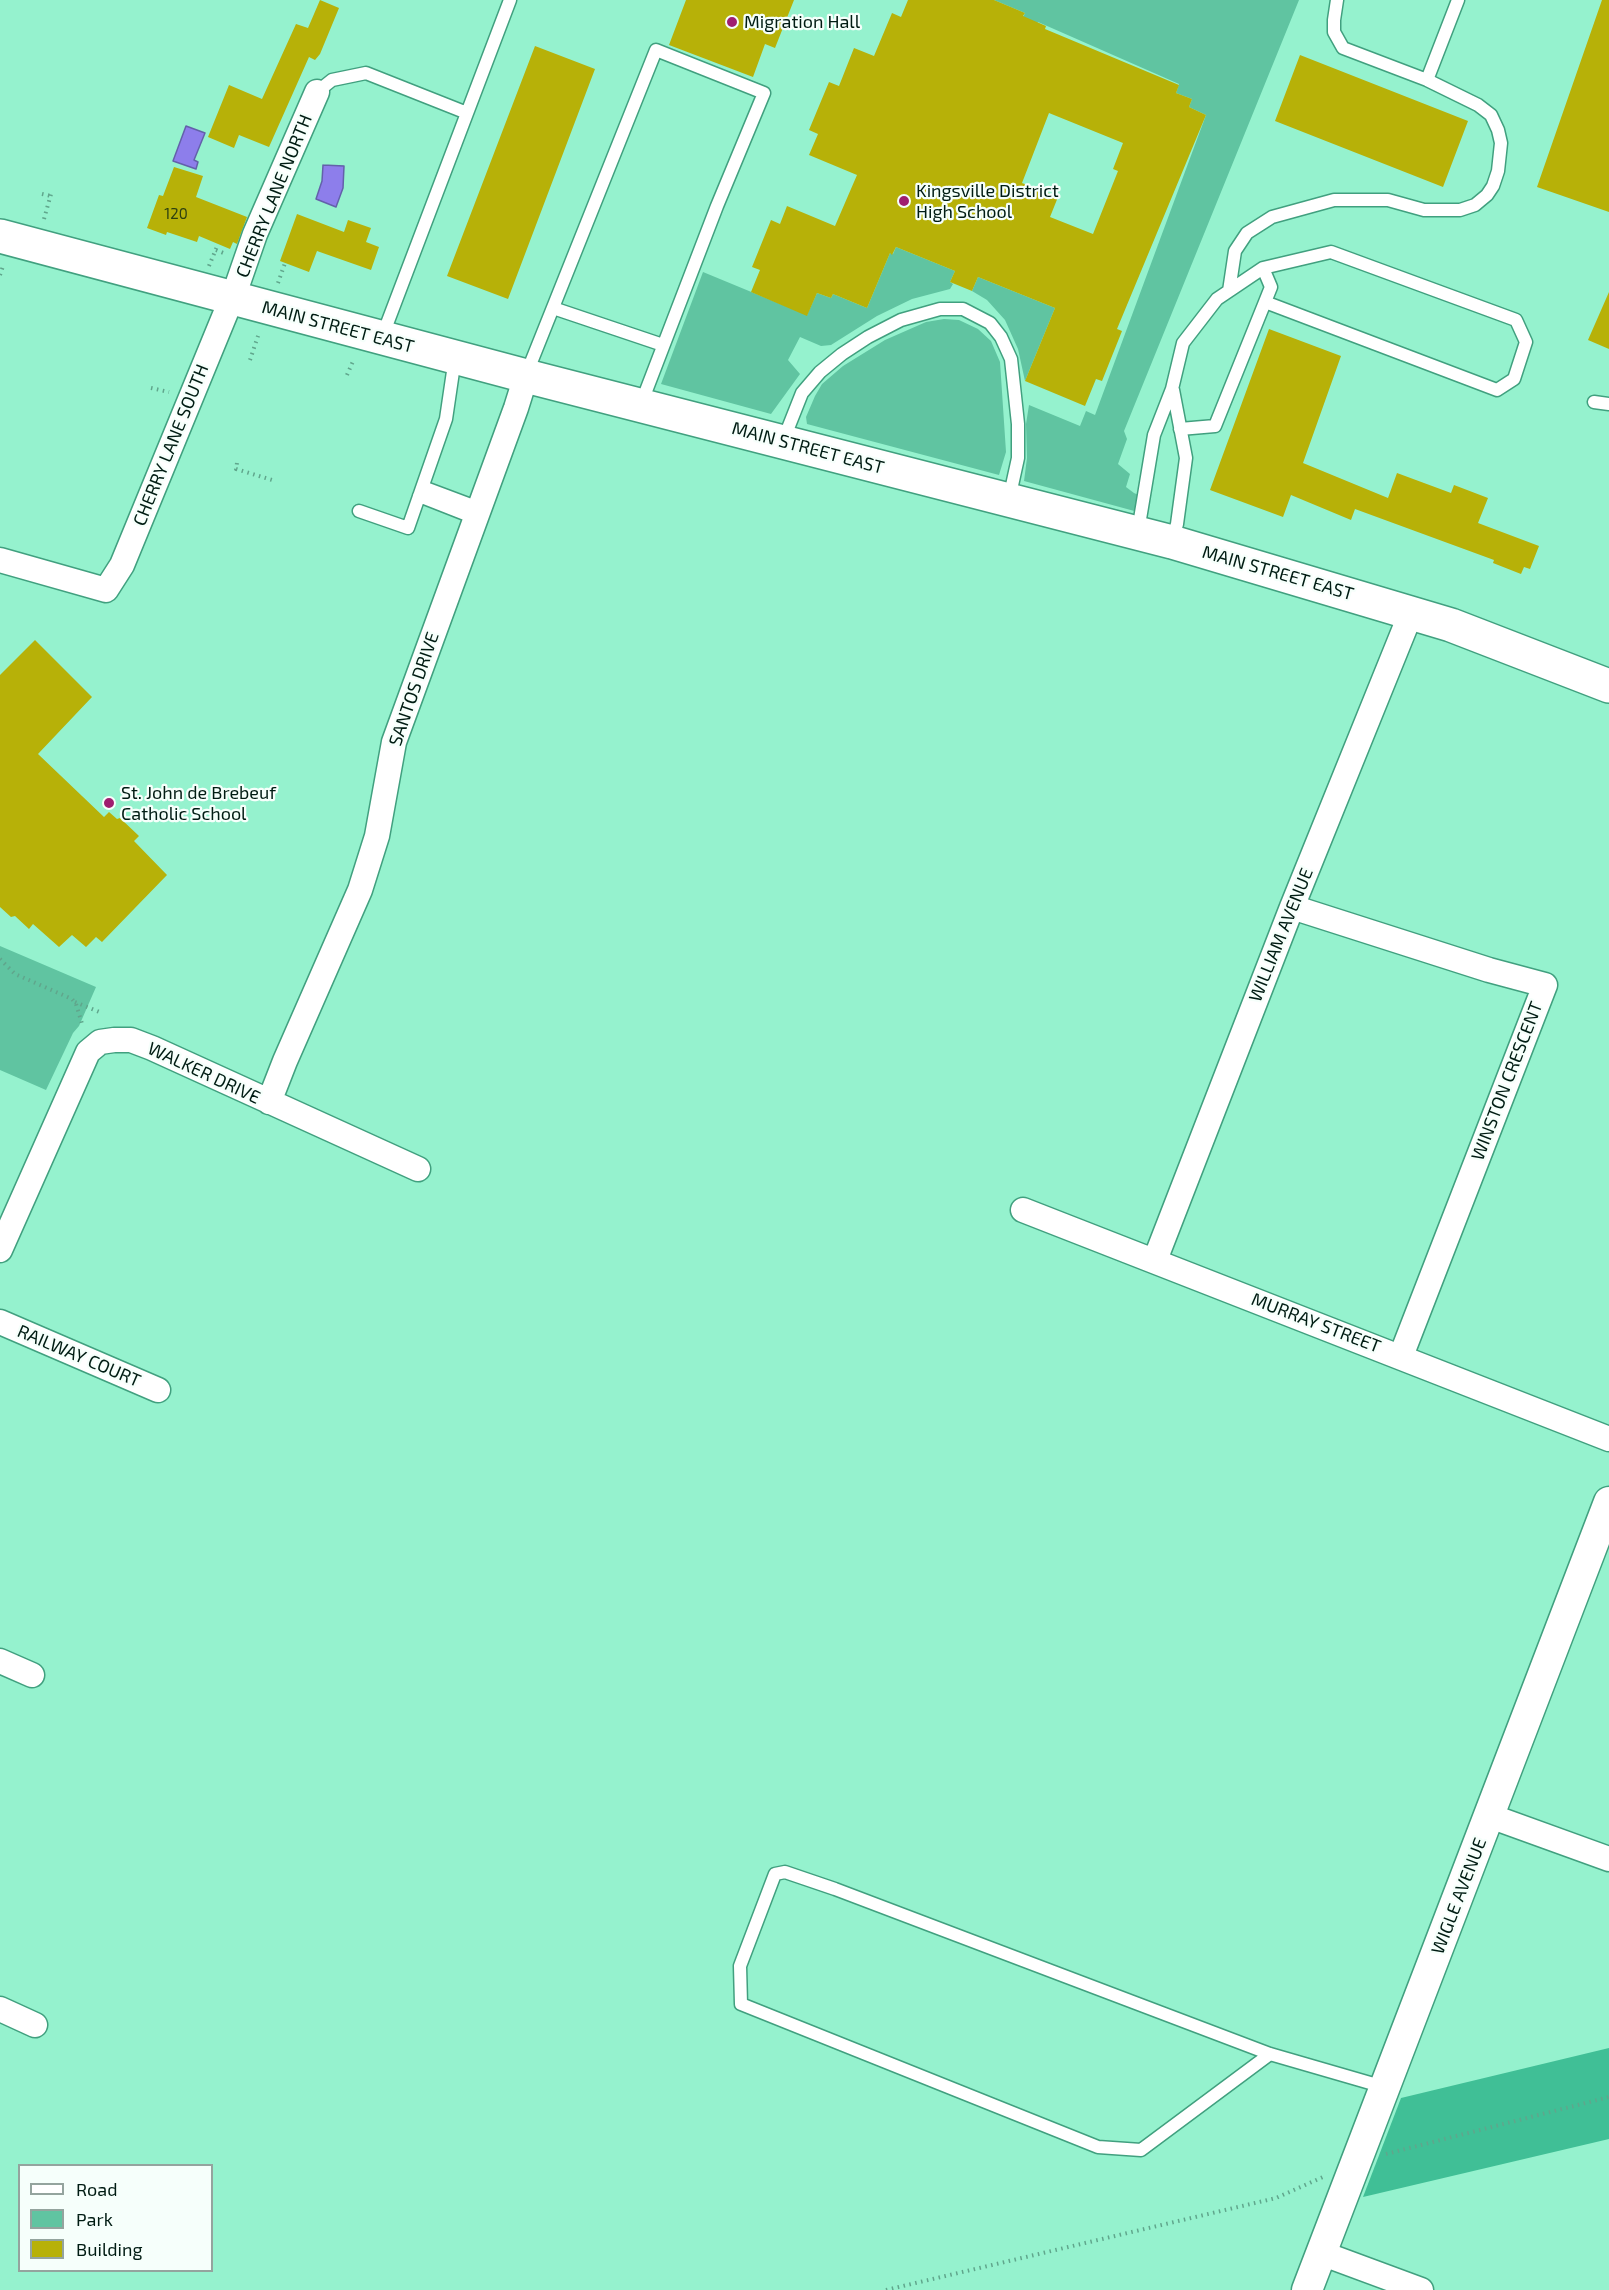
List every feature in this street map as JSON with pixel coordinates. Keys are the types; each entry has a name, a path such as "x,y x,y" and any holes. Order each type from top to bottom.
{"main road":[{"name":"MAIN STREET EAST","path":"1,251 231,299 1172,542 1461,629 1609,686"}],"street":[{"name":"CHERRY LANE NORTH","path":"231,299 255,234 317,92"},
{"name":"CHERRY LANE SOUTH","path":"0,560 106,590 122,565 231,299"},
{"name":"SANTOS DRIVE","path":"269,1102 360,890 377,836 394,742 526,376"},
{"name":"WILLIAM AVENUE","path":"1155,1260 1292,907 1411,613"},
{"name":"WINSTON CRESCENT","path":"1292,907 1545,985 1401,1356"},
{"name":"WALKER DRIVE","path":"0,1250 88,1052 100,1042 130,1040 152,1047 418,1168"},
{"name":"MURRAY STREET","path":"1023,1210 1609,1439"},
{"name":"RAILWAY COURT","path":"0,1322 158,1390"},
{"name":"WIGLE AVENUE","path":"1307,2290 1609,1502"},
{"path":"0,1661 32,1675"},
{"path":"1490,1816 1609,1859"},
{"path":"0,2009 35,2025"},
{"path":"1321,2253 1421,2290"}],"lane":[{"path":"382,339 510,0"},
{"path":"1229,291 1235,251 1246,232 1272,217 1334,200 1388,200 1424,210 1460,210 1475,205 1487,195 1498,171 1501,143 1495,122 1478,105 1427,80 1343,48 1334,32 1337,0"},
{"path":"1427,80 1458,0"},
{"path":"526,376 656,50 764,93 641,405"},
{"path":"317,92 332,80 366,73 467,113"},
{"path":"1137,533 1154,435 1172,389 1183,343 1217,299 1263,268 1331,252 1516,320 1526,342 1514,379 1497,390 1265,302"},
{"path":"1180,429 1215,426 1271,287 1263,268"},
{"path":"553,309 663,345"},
{"path":"783,441 802,393 820,372 842,354 901,320 940,309 963,309 990,323 1001,337 1011,359 1018,424 1018,458 1008,500"},
{"path":"359,511 408,528 446,419 456,357"},
{"path":"1172,389 1186,458 1177,524 1172,542"},
{"path":"1594,402 1609,404"},
{"path":"421,492 477,513"},
{"path":"1270,2054 1141,2150 1098,2146 741,2004 740,1965 776,1874 785,1872 1270,2054 1385,2087"}],"path":[{"path":"42,194 51,195 44,219"},
{"path":"208,267 218,244"},
{"path":"0,275 1,251"},
{"path":"277,286 285,263"},
{"path":"250,360 259,333"},
{"path":"347,375 354,358"},
{"path":"151,388 179,394"},
{"path":"237,463 236,469 272,480"},
{"path":"0,959 15,974 102,1013"},
{"path":"72,999 85,1030"},
{"path":"886,2290 1276,2198 1356,2161 1609,2097"}],"green space":[{"path":"994,0 1299,0 1124,431 1127,439 1118,464 1130,474 1126,487 1143,497 1138,512 1024,481 1029,405 1080,426 1086,411 1095,415 1206,115 1189,107 1192,99 1176,93 1179,84 1038,22 1036,25 1022,19 1025,13"},
{"path":"896,247 955,271 950,282 953,284 950,289 912,299 877,316 831,345 821,346 800,337 788,360 800,374 771,414 661,384 703,272 807,315 817,293 831,298 833,294 867,308 890,253 893,254"},
{"path":"978,277 1055,308 1025,381 1018,349 1005,320 987,300 972,291"},
{"path":"944,319 959,320 978,329 991,341 1000,362 1006,452 999,475 807,424 806,417 822,384 843,366 885,340 926,322"},
{"path":"0,946 96,987 46,1090 0,1070"},
{"path":"1609,2048 1609,2139 1363,2197 1401,2098"}],"shaded area":[{"path":"186,126 205,133 194,160 198,162 196,169 173,161"},
{"path":"323,165 344,166 343,188 336,207 316,199 322,181"}],"building":[{"path":"320,0 339,8 320,54 315,60 309,57 269,147 239,135 234,148 208,137 229,85 262,99 296,24 308,28"},
{"name":"Migration Hall","path":"686,0 794,0 775,48 765,44 753,77 669,45"},
{"path":"908,0 994,0 1025,13 1023,16 1046,26 1045,29 1179,85 1176,93 1192,99 1189,107 1206,115 1117,329 1122,331 1102,381 1096,379 1085,406 1025,381 1055,308 978,277 972,291 950,282 955,271 896,247 892,255 890,253 867,308 833,294 831,298 817,293 807,316 751,292 760,270 752,267 771,220 780,224 787,206 835,226 857,175 809,155 818,134 809,130 829,82 839,86 854,48 874,56 892,13 901,17","holes":["1049,113 1123,143 1113,169 1118,171 1093,234 1050,217 1058,197 1022,183"]},
{"path":"1602,0 1609,0 1609,212 1537,187"},
{"path":"535,46 595,69 508,299 447,276"},
{"path":"1300,55 1468,121 1443,187 1275,121"},
{"path":"174,167 203,176 196,197 247,217 237,244 233,242 230,249 199,236 197,242 147,228 159,195 163,196"},
{"path":"297,214 344,232 348,220 371,228 366,242 379,247 371,270 317,251 309,272 280,261"},
{"path":"1609,292 1609,349 1588,340"},
{"path":"1269,329 1341,356 1303,463 1388,498 1397,473 1451,493 1454,485 1488,498 1478,523 1539,546 1530,569 1524,567 1521,574 1493,563 1494,560 1355,509 1351,520 1291,495 1283,517 1210,490"},
{"path":"35,640 92,697 38,754 104,817 109,812 117,819 120,818 139,836 134,841 167,875 102,942 96,937 86,947 72,935 59,947 33,924 29,929 15,916 11,917 0,907 0,675"}],"place":[{"name":"Migration Hall","path":"732,22"},
{"name":"Kingsville District High School","path":"904,201"},
{"name":"St. John de Brebeuf Catholic School","path":"109,803"}]}
